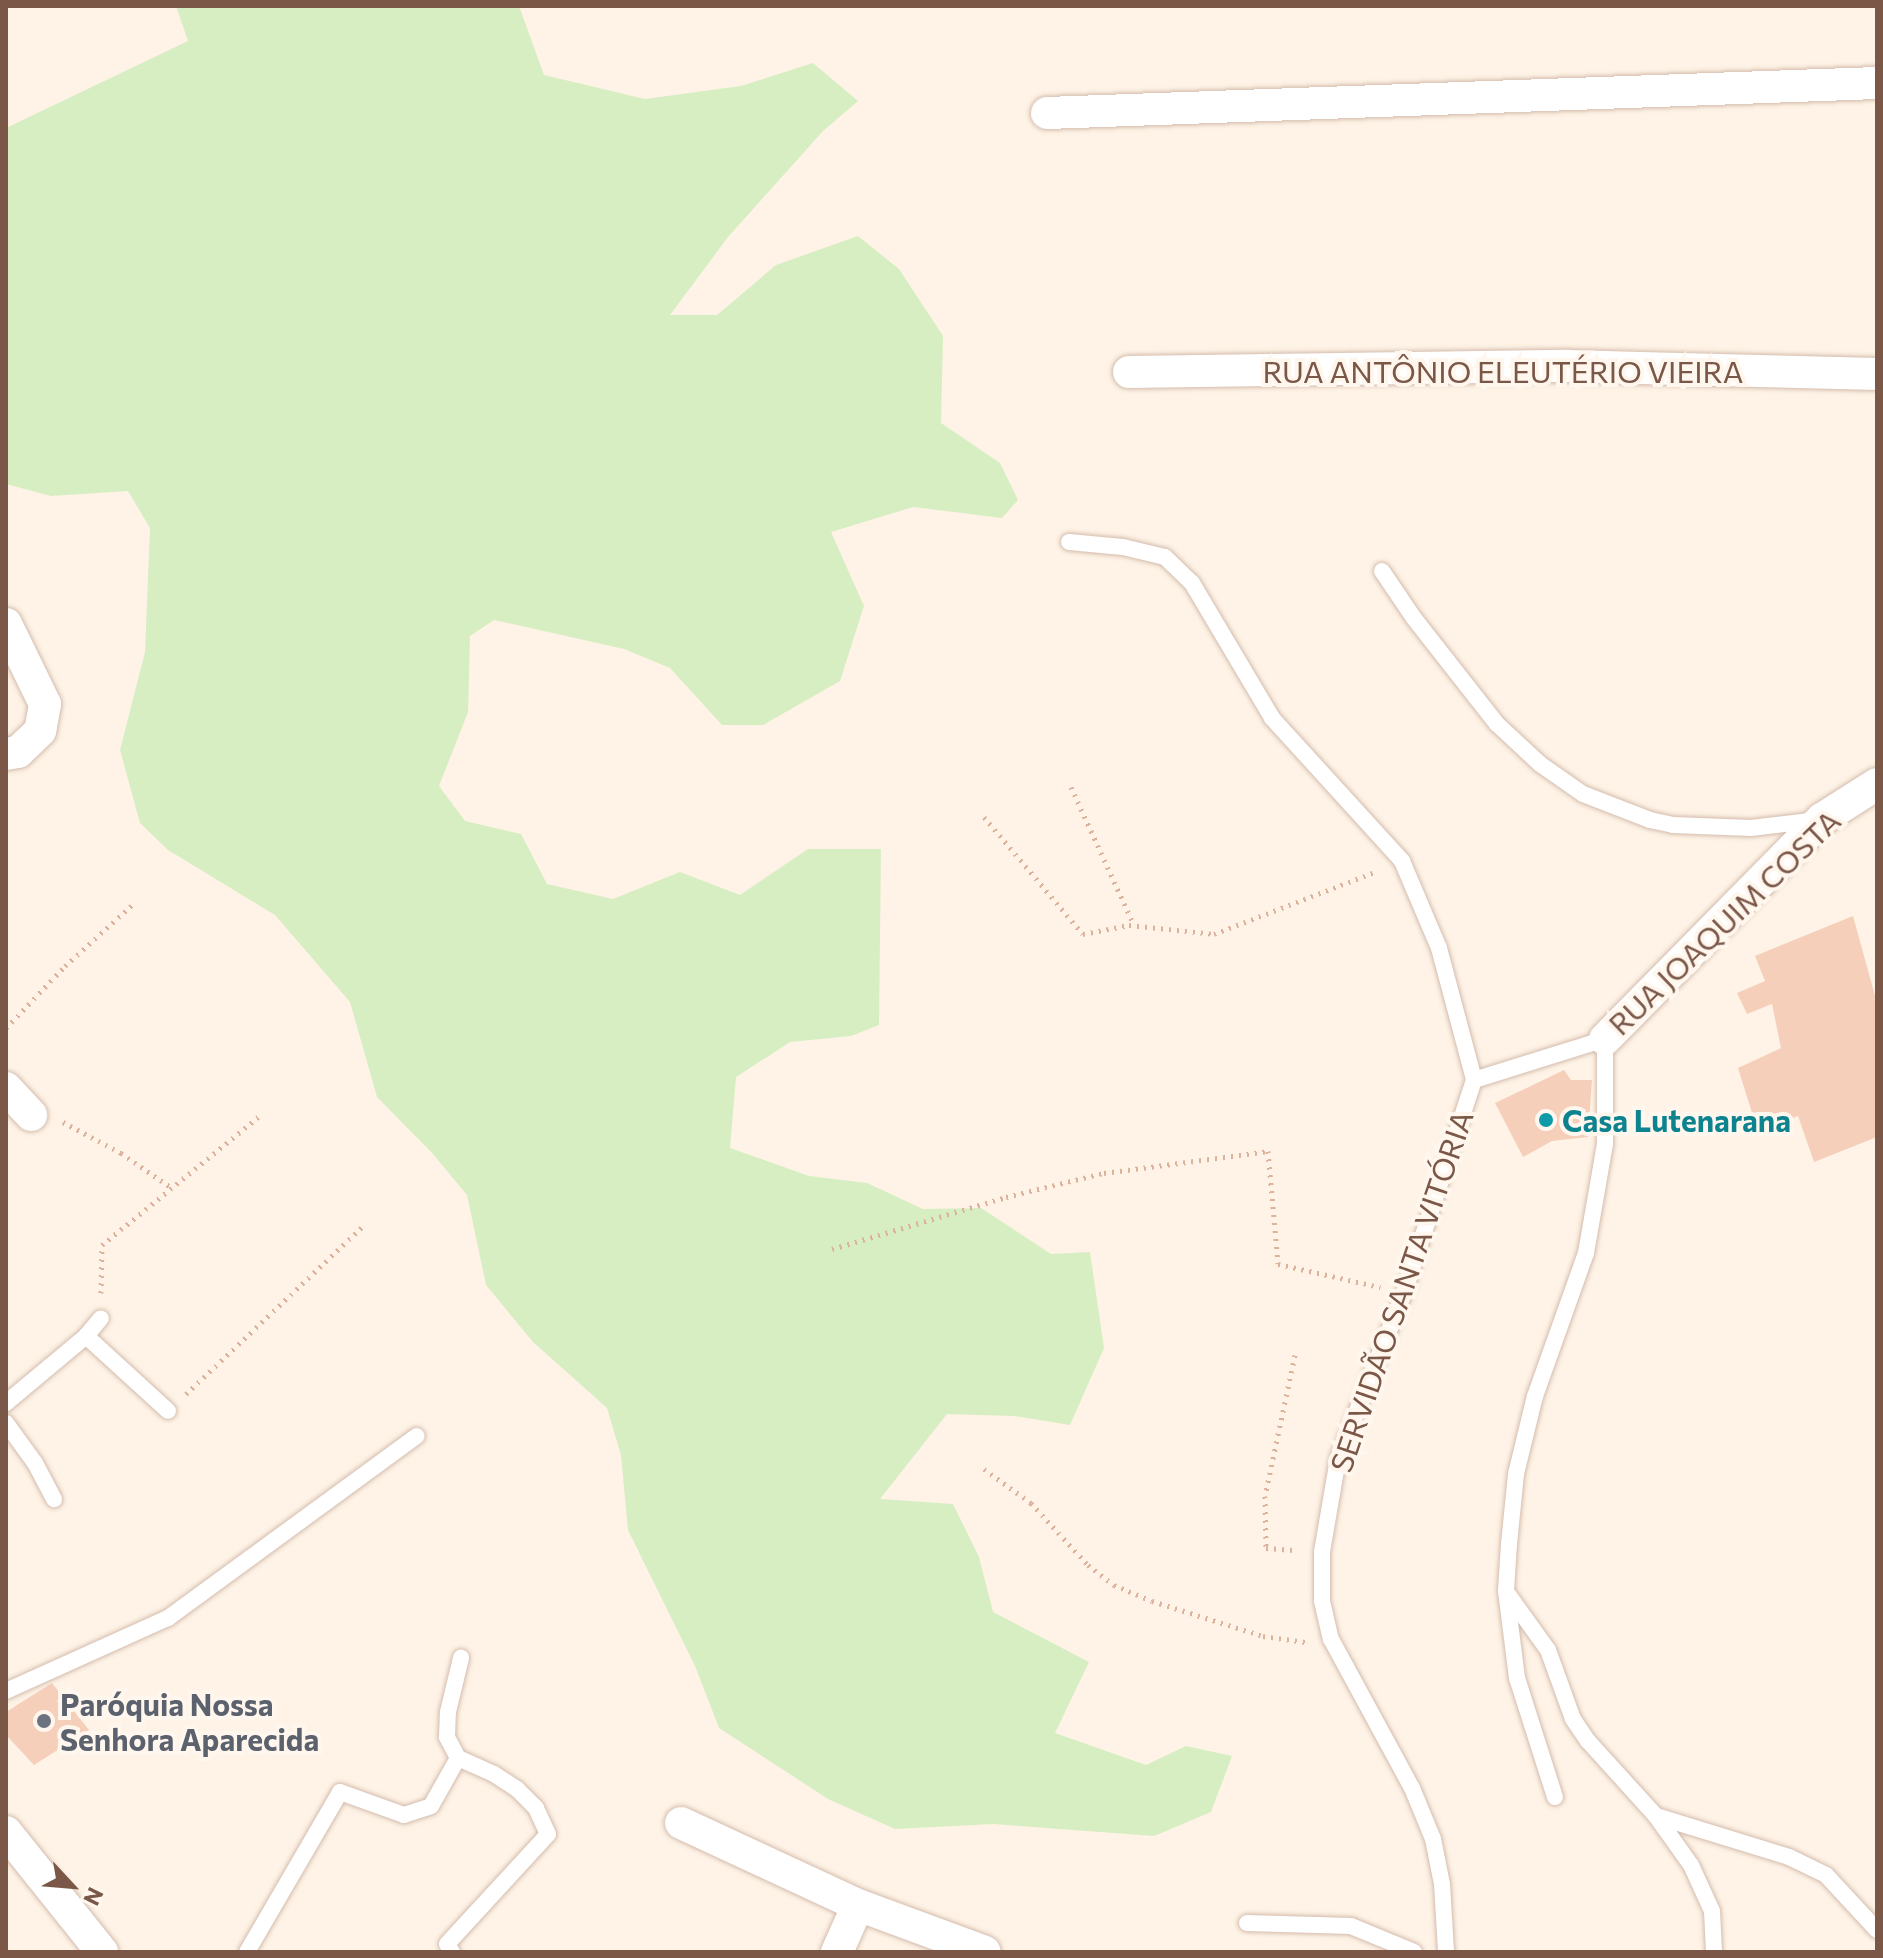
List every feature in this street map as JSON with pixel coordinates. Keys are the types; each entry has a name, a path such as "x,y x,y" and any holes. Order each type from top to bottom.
{"street":[{"path":"1047,113 1877,83"},
{"name":"RUA ANTÔNIO ELEUTÉRIO VIEIRA","path":"1129,372 1568,366 1877,374"},
{"path":"6,624 45,704 40,731 18,752 6,754"},
{"name":"RUA JOAQUIM COSTA","path":"1605,1039 1822,819 1877,784"},
{"path":"6,1088 31,1115"},
{"path":"681,1823 858,1905 985,1952"},
{"path":"12,1850 102,1952"},
{"path":"837,1952 858,1905"}],"lane":[{"name":"SERVIDÃO SANTA VITÓRIA","path":"1069,542 1123,547 1165,557 1192,583 1272,718 1402,861 1439,948 1474,1080 1404,1293 1338,1459 1322,1552 1322,1601 1331,1639 1412,1788 1433,1839 1442,1884 1446,1952"},
{"path":"1382,571 1454,672 1497,724 1540,764 1583,794 1650,820 1673,825 1751,828 1822,819"},
{"path":"1555,1797 1517,1678 1506,1591 1516,1474 1535,1396 1586,1253 1597,1195 1605,1144 1605,1039"},
{"name":"RUA JOAQUIM COSTA","path":"1474,1080 1605,1039"},
{"path":"6,1403 86,1336 101,1318"},
{"path":"86,1336 168,1411"},
{"path":"6,1423 54,1499"},
{"path":"6,1691 168,1618 417,1436"},
{"path":"1506,1591 1548,1650 1580,1730 1656,1816 1691,1865 1712,1911 1714,1952"},
{"path":"452,1952 447,1944 548,1834 536,1808 517,1789 494,1774 458,1758 447,1737 448,1712 461,1658"},
{"path":"247,1952 340,1792 404,1815 431,1806 458,1758"},
{"path":"1656,1816 1789,1857 1826,1875 1877,1930"},
{"path":"1247,1923 1351,1926 1414,1952"}],"path":[{"path":"1071,787 1135,926"},
{"path":"984,817 1083,934 1135,926 1214,934 1402,861"},
{"path":"6,1028 65,966 132,905"},
{"path":"101,1318 102,1245 262,1114"},
{"path":"31,1115 72,1125 172,1188"},
{"path":"832,1249 1006,1197 1104,1173 1268,1151 1278,1264 1404,1293"},
{"path":"168,1411 365,1224"},
{"path":"1266,1548 1265,1496 1295,1355"},
{"path":"984,1469 1031,1503 1088,1565 1114,1585 1152,1601 1263,1636 1297,1643 1331,1639"}],"green space":[{"path":"176,6 519,6 544,75 645,99 741,86 813,63 858,101 823,131 728,237 670,315 717,315 776,265 858,236 899,269 943,336 941,423 1000,463 1018,500 1002,518 913,507 831,532 864,606 840,681 763,725 722,725 670,668 624,649 494,620 470,636 468,712 439,786 465,821 521,834 547,884 613,899 680,872 740,895 808,849 881,849 879,1025 851,1036 790,1042 736,1077 730,1148 809,1176 867,1183 923,1209 981,1208 1051,1254 1090,1252 1104,1348 1070,1425 1014,1416 947,1414 880,1499 953,1504 979,1557 993,1612 1089,1662 1055,1733 1146,1765 1186,1746 1232,1756 1211,1812 1154,1836 993,1824 895,1829 828,1799 719,1728 695,1666 628,1530 621,1455 607,1408 533,1342 486,1285 467,1195 433,1154 377,1097 350,1002 275,915 168,850 140,823 120,750 145,652 150,528 128,491 51,496 6,484 6,128 188,41"}],"building":[{"path":"1853,916 1877,1003 1877,1137 1814,1162 1798,1116 1758,1132 1738,1068 1781,1048 1772,1004 1747,1014 1737,993 1765,981 1755,956"},
{"name":"Casa Lutenarana","path":"1564,1070 1571,1080 1592,1080 1588,1137 1552,1141 1523,1157 1495,1103"},
{"name":"Paróquia Nossa Senhora Aparecida","path":"52,1683 89,1730 34,1765 6,1735 6,1712"}],"place":[{"name":"Casa Lutenarana","path":"1546,1120"},
{"name":"Paróquia Nossa Senhora Aparecida","path":"44,1721"}]}
